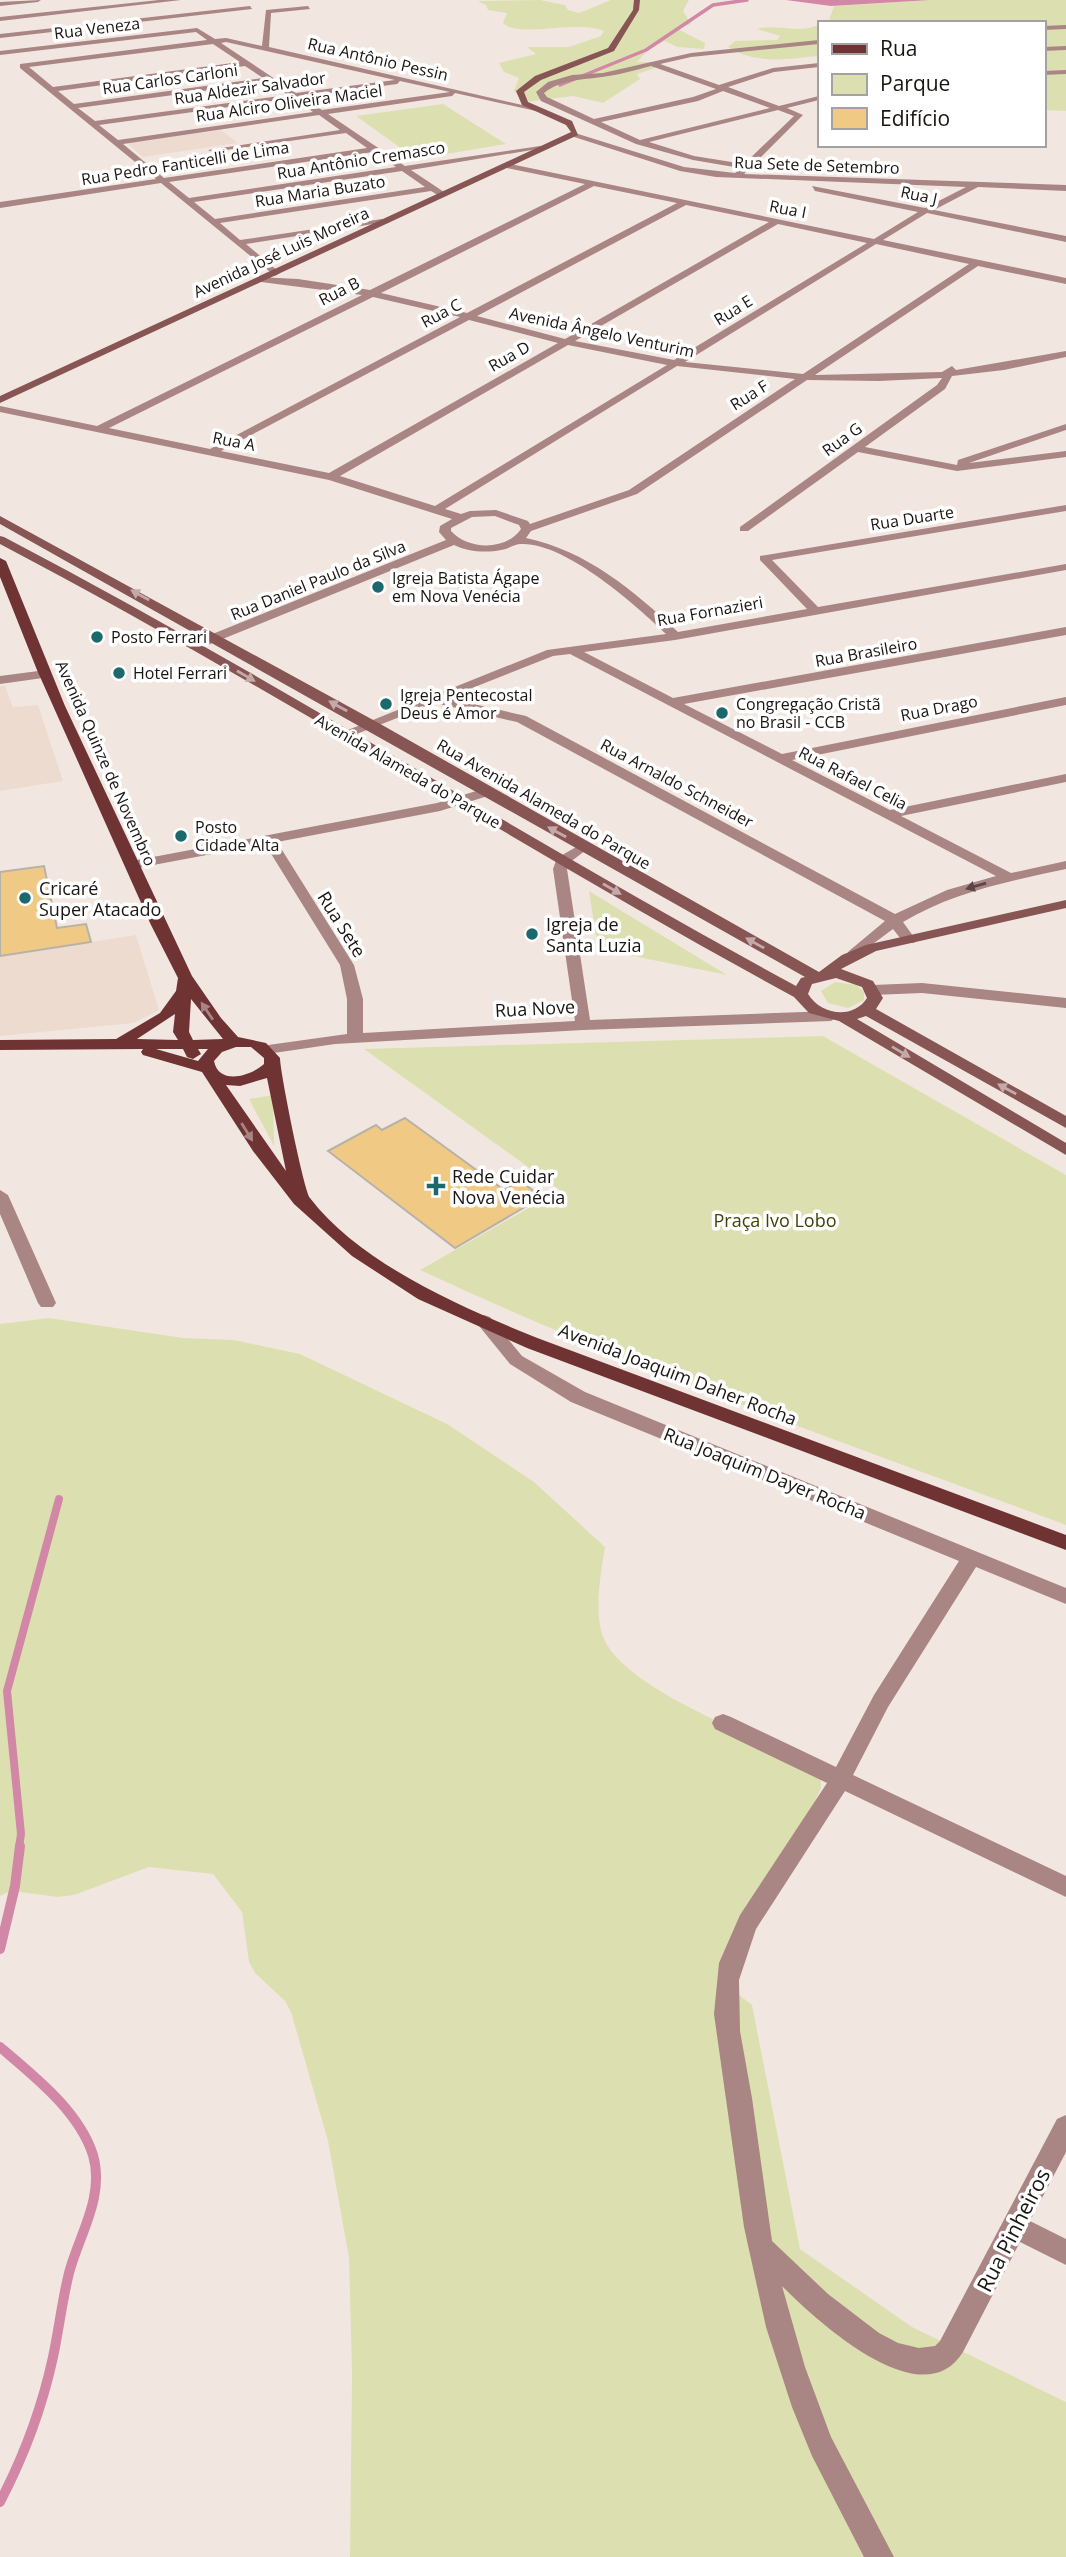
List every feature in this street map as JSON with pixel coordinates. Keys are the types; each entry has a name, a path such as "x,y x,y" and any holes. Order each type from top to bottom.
{"main road":[{"name":"Avenida Quinze de Novembro","path":"0,561 5,586 185,983 229,1043"},
{"path":"122,1042 165,1016 185,983"},
{"path":"185,983 180,1023 186,1045 218,1079 239,1082 260,1076 270,1057"},
{"path":"0,1045 69,1041 186,1045 256,1044 270,1057 300,1200"},
{"path":"122,1042 208,1068"},
{"path":"208,1068 209,1055 229,1043"},
{"name":"Avenida Joaquim Daher Rocha","path":"208,1068 255,1145 300,1200 358,1252 385,1272 420,1292 484,1321 1066,1543"}],"street":[{"path":"0,4 38,0"},
{"path":"0,19 181,0 197,30 437,191"},
{"path":"574,134 569,123 522,100 520,90 538,78 611,49 636,10 637,0"},
{"path":"1,34 250,8"},
{"path":"265,48 267,12 308,8"},
{"path":"1056,27 1066,35"},
{"path":"1045,28 1066,27"},
{"name":"Rua Veneza","path":"0,53 197,30"},
{"path":"1,34 15,51"},
{"path":"213,40 23,66 96,123 275,273"},
{"name":"Rua Antônio Pessin","path":"213,40 265,48 536,109"},
{"path":"746,167 693,158 639,142 544,99 540,92 551,84 575,76 603,75 691,55 818,42"},
{"path":"33,74 226,48"},
{"path":"1045,49 1066,48"},
{"path":"53,89 249,63"},
{"path":"652,64 799,115 736,176"},
{"path":"594,121 695,99 773,70 818,65"},
{"path":"1045,73 1066,72"},
{"name":"Rua Carlos Carloni","path":"74,106 271,79"},
{"name":"Rua Aldezir Salvador","path":"96,123 409,81"},
{"name":"Rua Alciro Oliveira Maciel","path":"119,142 462,93"},
{"path":"617,149 818,98"},
{"path":"212,150 346,131"},
{"name":"Avenida José Luis Moreira","path":"0,400 382,222 437,191 574,134"},
{"name":"Rua Sete de Setembro","path":"574,134 683,169 736,176 1066,188"},
{"name":"Rua Antônio Cremasco","path":"186,201 540,148"},
{"name":"Rua Pedro Fanticelli de Lima","path":"0,205 374,149"},
{"name":"Rua I","path":"505,164 1066,281"},
{"name":"Rua J","path":"767,178 1066,239"},
{"name":"Rua B","path":"99,429 594,183"},
{"name":"Rua E","path":"438,509 925,211 976,185"},
{"path":"1031,187 1066,199"},
{"name":"Rua Maria Buzato","path":"212,222 437,191"},
{"name":"Rua C","path":"212,452 685,202"},
{"name":"Rua D","path":"331,477 777,221"},
{"path":"237,243 382,222"},
{"name":"Avenida Ângelo Venturim","path":"296,263 323,279 371,293"},
{"name":"Rua F","path":"527,529 633,492 976,263"},
{"name":"Avenida Ângelo Venturim","path":"261,279 319,283 371,293 676,363 809,375 951,371 1066,354"},
{"name":"Avenida Ângelo Venturim","path":"951,371 1066,348"},
{"name":"Rua G","path":"744,529 942,387 951,371"},
{"name":"Rua A","path":"0,409 331,477 459,517"},
{"path":"946,467 1066,427"},
{"path":"856,448 946,467 992,466 1066,454"},
{"name":"Rua Duarte","path":"815,611 764,558 1066,508"},
{"path":"483,512 508,515 524,523 527,529 519,540 507,545 480,548 453,541 445,532 446,526 459,517 483,512"},
{"name":"Rua Avenida Alameda do Parque","path":"0,519 370,724 583,847 820,975"},
{"name":"Avenida Alameda do Parque","path":"0,539 194,646 801,998 809,1008 837,1016 1066,1150"},
{"path":"519,540 560,551 619,586 674,636"},
{"name":"Rua Daniel Paulo da Silva","path":"194,646 453,541"},
{"name":"Rua Fornazieri","path":"344,734 537,658 571,650 674,636 1066,567"},
{"name":"Rua Brasileiro","path":"671,702 1066,631"},
{"name":"Rua Rafael Celia","path":"571,650 1008,877"},
{"path":"0,680 46,674"},
{"name":"Rua Arnaldo Schneider","path":"434,699 521,719 894,920"},
{"name":"Rua Drago","path":"778,759 1066,701"},
{"path":"887,815 1066,778"},
{"path":"132,865 459,801 486,792"},
{"name":"Rua Sete","path":"268,838 347,965 355,999 355,1038"},
{"path":"583,847 562,861 560,875 583,1025"},
{"path":"755,1017 801,998 806,981 854,954 894,920 953,894 1008,877 1066,865"},
{"path":"854,954 1066,904"},
{"path":"894,920 909,940"},
{"path":"854,954 854,970 873,990 875,998 867,1010"},
{"path":"820,975 860,979"},
{"path":"873,990 922,988 1066,1003"},
{"path":"755,1017 837,1016 867,1010 1066,1123"},
{"name":"Rua Nove","path":"270,1057 319,1041 355,1038 755,1017"},
{"path":"0,1195 6,1223 47,1303"},
{"name":"Rua Joaquim Dayer Rocha","path":"484,1321 516,1360 578,1397 1066,1597"},
{"path":"880,2557 853,2515 819,2448 760,2248 738,2083 723,2014 725,1983 745,1928 842,1778 881,1702 972,1557"},
{"path":"723,1723 1066,1887"},
{"name":"Rua Pinheiros","path":"760,2248 844,2325 893,2353 927,2361 941,2357 959,2332 1066,2127"},
{"path":"1016,2227 1066,2252"}],"shaded area":[{"path":"786,0 930,0 831,6"},
{"path":"221,130 238,143 143,157 127,143"},
{"path":"0,686 5,686 13,707 38,705 63,781 0,791"},
{"path":"136,935 159,1010 134,1023 0,1036 0,956"}],"green space":[{"path":"540,0 565,5 568,10 579,13 611,0 689,0 683,11 691,24 678,29 705,43 704,49 677,47 665,41 649,49 637,62 662,62 661,66 637,74 640,79 603,103 573,96 525,102 514,91 519,78 504,72 499,63 536,54 527,47 569,47 601,36 604,31 578,27 510,27 503,23 507,13 488,10 486,5 478,1"},
{"path":"930,0 1066,0 1066,111 1045,110 1045,21 829,21 834,6"},
{"path":"818,24 818,56 761,59 728,47 735,41 777,40 780,36 757,29 812,27"},
{"path":"443,104 506,144 416,159 356,116"},
{"path":"589,891 727,975 598,949"},
{"path":"835,982 856,985 864,992 864,1000 848,1008 828,1003 821,991"},
{"name":"Praça Ivo Lobo","path":"823,1036 1066,1175 1066,1525 659,1373 420,1270 560,1190 364,1049"},
{"path":"273,1095 274,1146 249,1099"},
{"path":"49,1318 183,1338 234,1340 300,1354 447,1424 534,1482 605,1547 599,1595 599,1621 606,1643 622,1662 644,1681 672,1698 736,1730 820,1765 821,1788 787,1864 747,1912 734,1991 752,2005 800,2249 912,2327 1066,2402 1066,2557 350,2557 352,2373 349,2258 328,2141 291,2012 285,2001 255,1973 249,1962 242,1912 213,1874 149,1867 74,1895 58,1897 11,1891 0,1896 0,1324"}],"building":[{"name":"Cricaré Super Atacado","path":"44,866 57,928 86,924 91,942 0,956 0,872"},
{"name":"Rede Cuidar Nova Venécia","path":"405,1118 504,1190 520,1181 542,1197 455,1248 328,1151 376,1125 382,1130"}],"waterway":[{"path":"560,85 646,50 713,5 747,0"},
{"path":"19,1847 21,1834 7,1691 59,1499"},
{"path":"0,1949 15,1886 20,1846"},
{"path":"0,2047 41,2082 66,2109 86,2139 96,2171 93,2201 69,2273 53,2357 38,2413 0,2502"}],"place":[{"name":"Igreja Batista Ágape em Nova Venécia","path":"378,587"},
{"name":"Posto Ferrari","path":"97,637"},
{"name":"Hotel Ferrari","path":"119,673"},
{"name":"Igreja Pentecostal Deus é Amor","path":"386,704"},
{"name":"Congregação Cristã no Brasil - CCB","path":"722,713"},
{"name":"Posto Cidade Alta","path":"181,836"},
{"name":"Cricaré Super Atacado","path":"25,898"},
{"name":"Igreja de Santa Luzia","path":"532,934"},
{"name":"Rede Cuidar Nova Venécia","path":"436,1186"}]}
